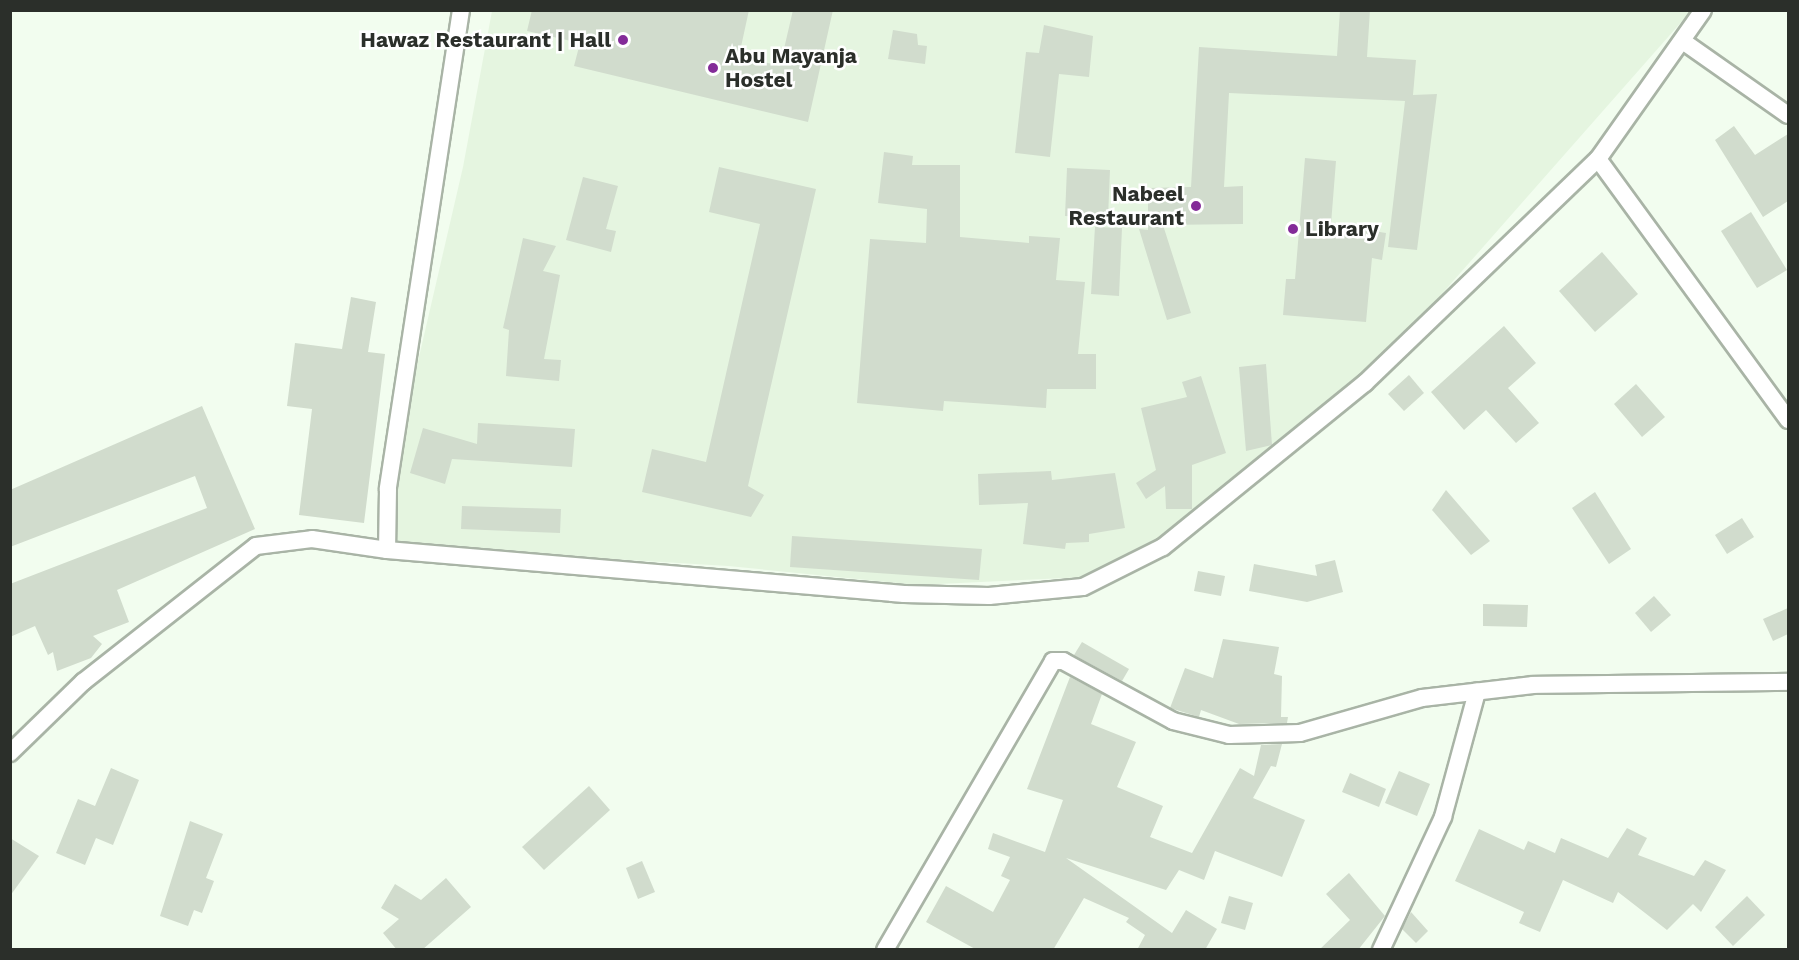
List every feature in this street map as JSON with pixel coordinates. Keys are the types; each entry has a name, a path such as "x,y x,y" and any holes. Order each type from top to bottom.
{"street":[{"path":"387,550 388,489 461,10"},
{"path":"10,753 83,682 256,546 312,539 387,550 904,594 1033,595 1083,587 1163,547 1365,383 1598,159 1684,42 1703,10"},
{"path":"1684,42 1788,115"},
{"path":"1598,159 1788,420"},
{"path":"885,950 1053,661 1063,661 1173,721 1230,735 1300,734 1422,698 1533,685 1788,682"},
{"path":"1381,950 1443,817 1477,692"}],"shaded area":[{"path":"492,11 1691,11 1366,380 1164,542 1088,577 917,585 728,566 397,546 397,452 463,167"}],"building":[{"path":"532,10 749,10 739,56 780,66 793,10 833,10 808,122 574,66 580,43 527,31"},
{"path":"1340,10 1370,10 1367,57 1416,60 1413,95 1437,94 1417,250 1388,247 1405,101 1229,93 1224,187 1243,186 1243,224 1163,225 1191,313 1167,320 1139,229 1148,230 1148,188 1191,187 1199,47 1337,56"},
{"path":"1044,25 1093,36 1089,77 1059,74 1050,157 1015,153 1026,52 1039,53"},
{"path":"893,30 917,34 918,45 927,46 925,64 888,59"},
{"path":"1734,126 1755,155 1788,134 1788,201 1763,217 1715,140"},
{"path":"884,152 913,156 912,165 960,165 960,237 1029,243 1029,236 1060,238 1056,280 1085,282 1078,354 1096,354 1096,389 1047,389 1046,408 944,401 943,411 857,403 870,239 926,243 927,209 878,203"},
{"path":"1305,158 1336,161 1331,224 1386,233 1382,260 1372,258 1366,322 1283,315 1286,279 1295,279"},
{"path":"719,167 816,189 748,486 764,495 751,517 642,492 652,449 706,462 760,224 709,212"},
{"path":"1067,168 1110,170 1108,218 1065,216"},
{"path":"583,177 618,186 606,229 616,231 611,252 566,240"},
{"path":"1751,212 1787,270 1757,288 1721,231"},
{"path":"1095,227 1122,228 1119,296 1091,294"},
{"path":"523,238 556,246 543,271 560,275 544,359 561,360 559,381 506,376 509,330 503,328"},
{"path":"1602,252 1638,294 1595,332 1559,291"},
{"path":"351,297 376,302 368,352 385,354 364,523 299,515 312,409 287,406 295,343 342,349"},
{"path":"1504,326 1536,363 1508,388 1539,423 1516,443 1486,410 1464,430 1431,392"},
{"path":"1266,364 1272,445 1246,451 1239,367"},
{"path":"1409,375 1424,393 1404,411 1388,394"},
{"path":"1201,376 1226,453 1192,465 1192,509 1166,509 1165,486 1146,499 1136,483 1156,470 1141,408 1187,397 1182,382"},
{"path":"1636,384 1665,417 1642,437 1614,404"},
{"path":"202,406 255,529 117,590 129,622 93,636 102,644 91,658 57,671 53,652 48,655 35,626 10,637 10,584 207,508 195,476 10,547 10,490"},
{"path":"478,423 575,429 572,467 452,459 445,484 410,473 423,428 477,444"},
{"path":"1051,471 1052,480 1115,473 1125,528 1089,534 1089,542 1066,543 1065,549 1023,544 1028,503 979,505 978,474"},
{"path":"1446,490 1490,541 1471,555 1432,510"},
{"path":"1595,492 1631,549 1609,564 1572,508"},
{"path":"462,506 561,509 560,533 461,529"},
{"path":"1742,518 1754,537 1727,554 1715,535"},
{"path":"792,536 982,549 979,580 790,567"},
{"path":"1335,560 1343,592 1307,602 1249,591 1254,564 1317,576 1315,565"},
{"path":"1198,571 1225,576 1221,596 1194,591"},
{"path":"1654,596 1671,615 1651,632 1635,613"},
{"path":"1483,604 1528,605 1527,627 1483,626"},
{"path":"1788,608 1788,634 1773,641 1763,619"},
{"path":"1223,639 1279,647 1274,674 1282,676 1281,717 1288,717 1287,723 1239,724 1201,710 1199,717 1170,708 1185,668 1213,678"},
{"path":"1082,642 1129,669 1122,681 1074,655"},
{"path":"1070,677 1102,694 1091,724 1136,742 1117,787 1163,806 1150,837 1192,853 1240,768 1254,776 1261,745 1282,744 1276,767 1271,766 1253,798 1305,820 1282,877 1215,851 1204,880 1179,870 1166,890 1066,858 1172,933 1186,910 1217,929 1205,950 1137,950 1145,935 1126,922 1129,918 1084,898 1053,950 977,950 926,922 946,886 993,912 1010,880 1001,876 1010,857 988,849 993,833 1045,852 1063,800 1027,789"},
{"path":"111,768 139,780 113,845 96,838 85,865 56,853 78,799 95,806"},
{"path":"1399,771 1430,784 1417,816 1385,803"},
{"path":"1350,773 1386,789 1379,807 1342,792"},
{"path":"589,786 610,810 544,870 522,847"},
{"path":"190,821 223,834 206,878 214,881 202,913 194,910 188,926 160,916"},
{"path":"1627,828 1647,838 1638,855 1694,876 1705,860 1726,870 1701,912 1693,904 1667,930 1618,892 1613,903 1563,880 1540,932 1519,923 1524,912 1455,881 1479,829 1524,850 1528,841 1555,853 1561,838 1608,858"},
{"path":"10,838 39,856 10,896"},
{"path":"642,861 655,892 638,899 626,868"},
{"path":"1349,873 1385,916 1358,950 1319,950 1350,920 1326,894"},
{"path":"446,878 471,907 422,950 397,950 383,933 399,919 381,908 395,884 421,900"},
{"path":"1229,896 1253,903 1245,930 1221,923"},
{"path":"1747,896 1765,915 1733,946 1715,927"},
{"path":"1411,912 1428,931 1416,943 1402,929"}],"place":[{"name":"Hawaz Restaurant | Hall","path":"623,40"},
{"name":"Abu Mayanja Hostel","path":"713,68"},
{"name":"Nabeel Restaurant","path":"1196,206"},
{"name":"Library","path":"1293,229"}]}
